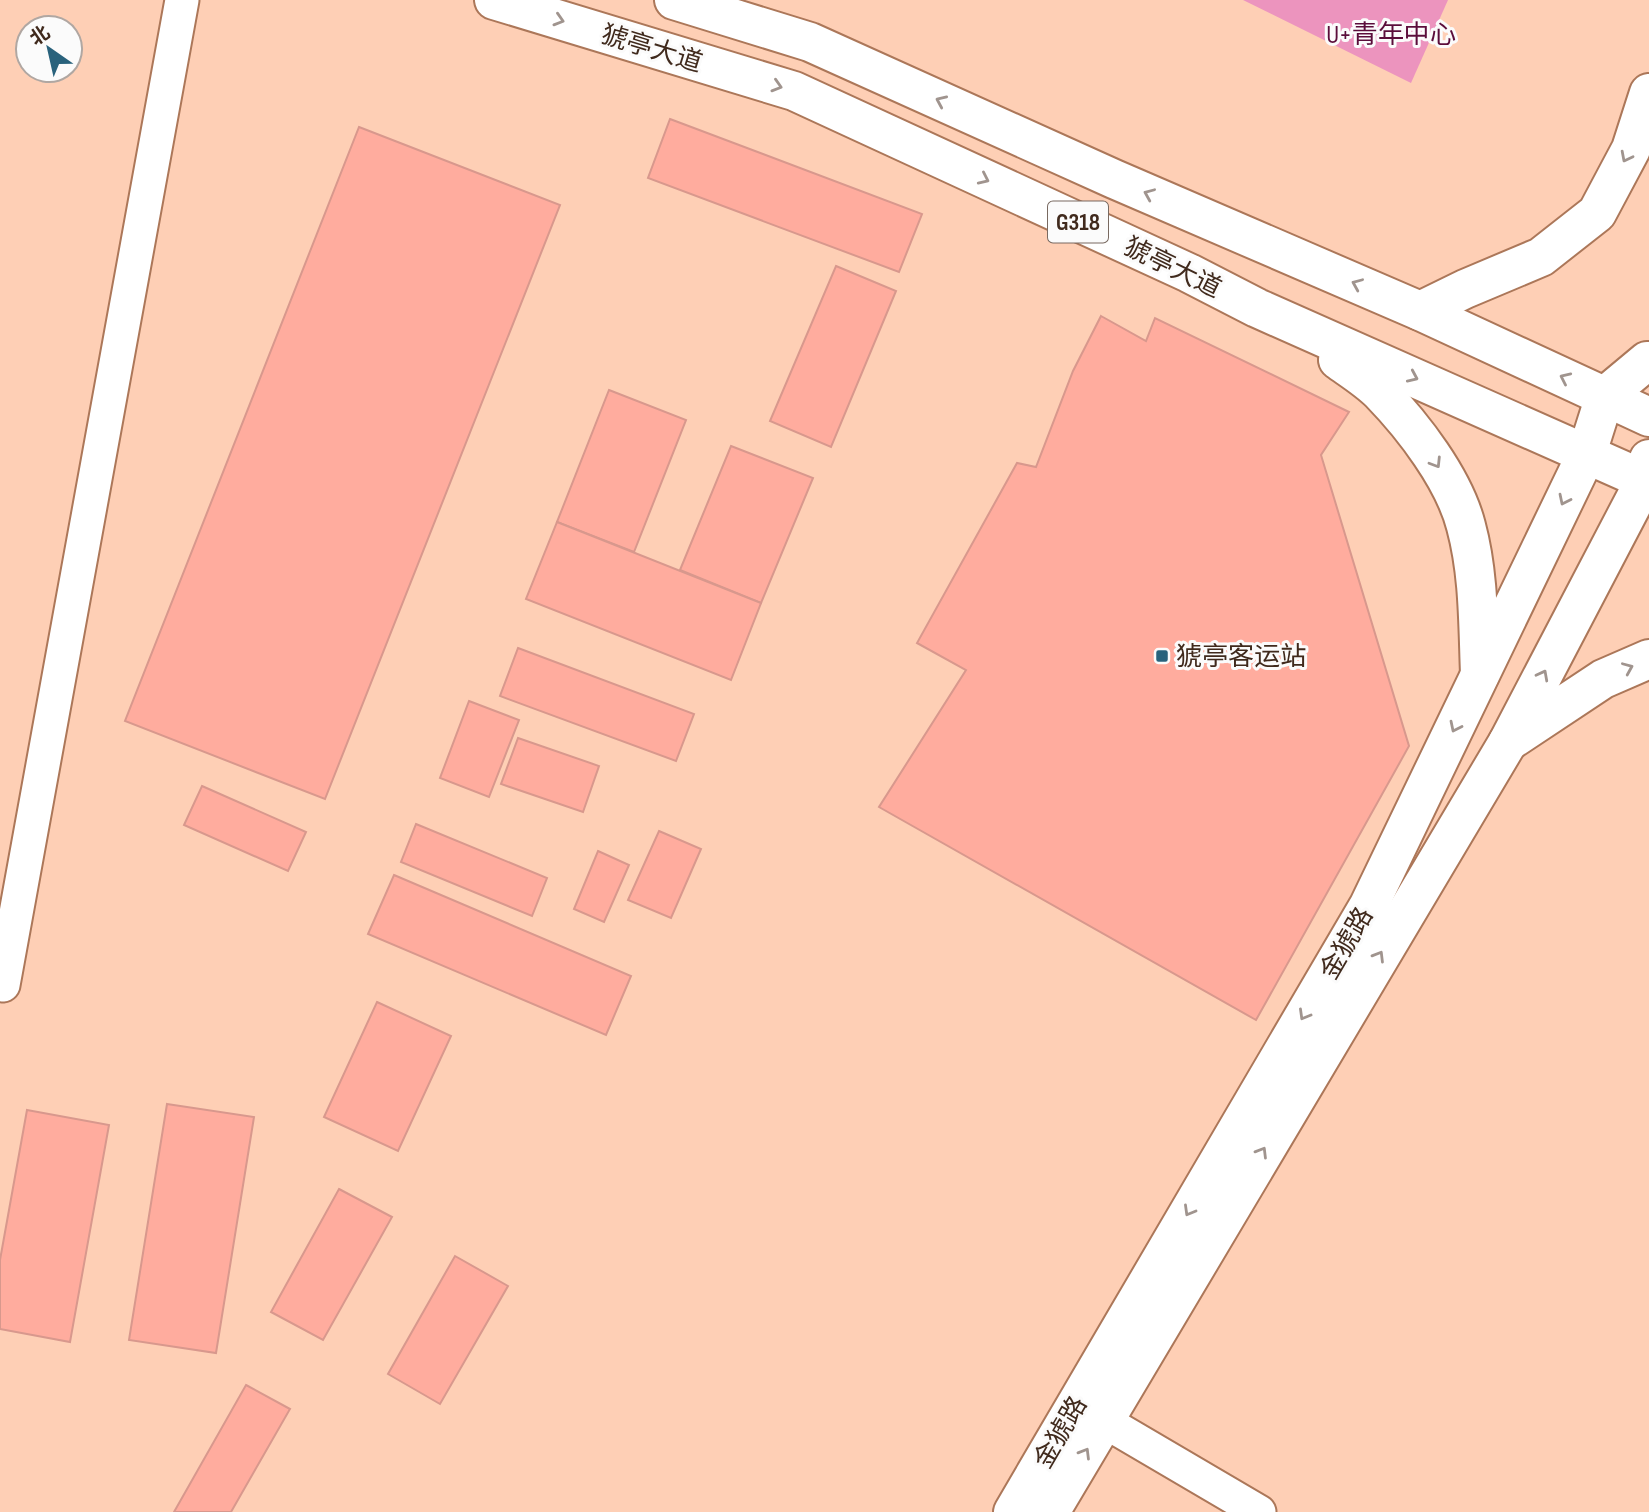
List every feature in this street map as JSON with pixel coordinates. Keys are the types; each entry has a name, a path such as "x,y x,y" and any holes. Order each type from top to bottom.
{"main road":[{"name":"猇亭大道","path":"494,0 794,91 1177,267 1256,308 1587,453 1648,473"},
{"name":"猇亭大道","path":"674,0 810,42 1114,179 1419,311 1649,416"},
{"path":"1419,311 1541,257 1597,213 1631,149 1649,93"},
{"path":"1256,308 1324,349 1379,390 1419,437 1446,479 1466,523 1476,575 1480,674"},
{"path":"1605,396 1648,359"},
{"name":"金猇路","path":"1013,1512 1369,905 1587,453 1605,396"},
{"name":"金猇路","path":"1050,1512 1507,741 1648,473"},
{"path":"1507,741 1603,679 1649,659"}],"street":[{"path":"0,984 3,985 182,0"},
{"path":"1104,1421 1259,1512"}],"green space":[{"name":"U+青年中心","path":"1243,0 1448,0 1411,83"}],"building":[{"path":"670,119 922,214 899,272 648,178"},
{"path":"359,127 560,205 325,799 125,721"},
{"path":"836,266 896,291 831,447 770,421"},
{"name":"猇亭客运站","path":"1101,316 1146,341 1155,318 1349,412 1321,455 1409,746 1256,1020 879,807 966,670 917,643 1017,463 1036,467 1073,371"},
{"path":"609,390 686,420 634,552 557,522"},
{"path":"731,446 813,478 761,603 680,570"},
{"path":"557,522 761,603 731,680 526,599"},
{"path":"518,648 694,714 676,761 500,696"},
{"path":"469,701 519,720 489,797 440,778"},
{"path":"518,738 599,766 583,812 501,784"},
{"path":"202,786 306,832 288,871 184,825"},
{"path":"416,824 547,878 532,916 401,862"},
{"path":"659,831 701,849 671,918 628,900"},
{"path":"598,851 629,865 604,922 574,909"},
{"path":"394,875 631,976 606,1035 368,934"},
{"path":"377,1002 451,1036 398,1151 324,1117"},
{"path":"167,1104 254,1117 216,1353 129,1340"},
{"path":"27,1110 109,1125 70,1342 0,1329 0,1260"},
{"path":"339,1189 392,1217 323,1340 271,1312"},
{"path":"455,1256 508,1286 440,1404 388,1374"},
{"path":"246,1385 290,1409 231,1512 174,1512"}],"place":[{"name":"猇亭客运站","path":"1162,656"}]}
